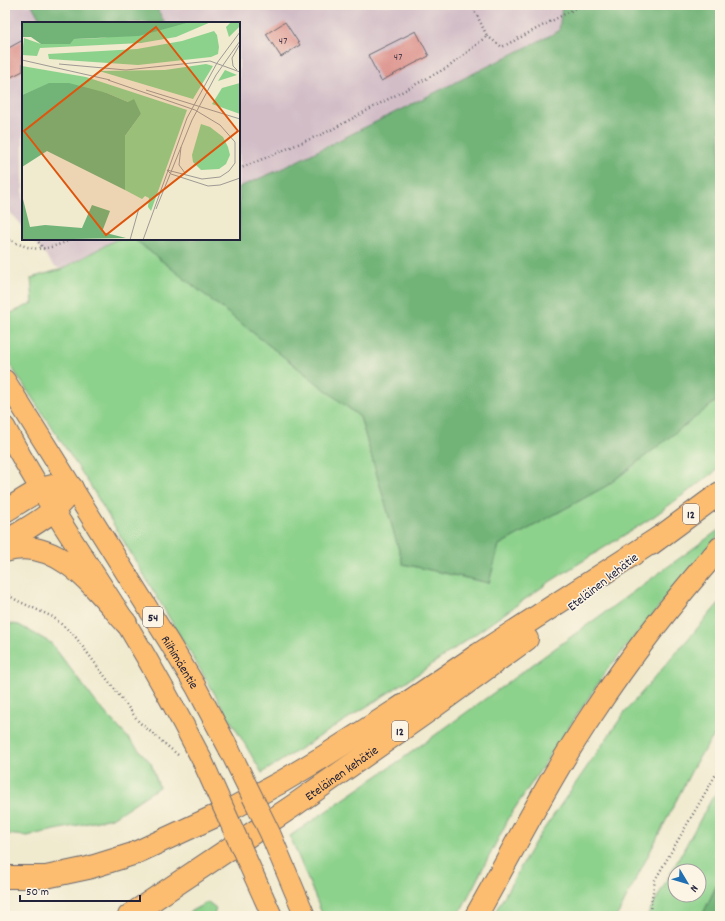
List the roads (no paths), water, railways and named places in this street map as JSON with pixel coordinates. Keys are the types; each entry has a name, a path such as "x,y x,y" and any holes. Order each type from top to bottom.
{"highway":[{"path":"5,511 52,486 61,485 72,488 67,498 55,511 5,542"},
{"name":"12","path":"663,535 720,493"},
{"path":"5,877 46,877 88,868 133,854 235,807 283,782 329,753 663,535"},
{"name":"Eteläinen kehätie","path":"129,916 293,806 424,714 542,628 663,535"},
{"path":"5,551 13,548 25,548 40,549 55,554 87,580 126,623"},
{"path":"476,916 530,815 590,717 668,609 720,548"}],"main road":[{"name":"Riihimäentie","path":"5,380 32,421 192,681 229,749 270,833 305,916"},
{"name":"Riihimäentie","path":"5,427 42,490 126,623 175,706 202,760 272,916"}]}
